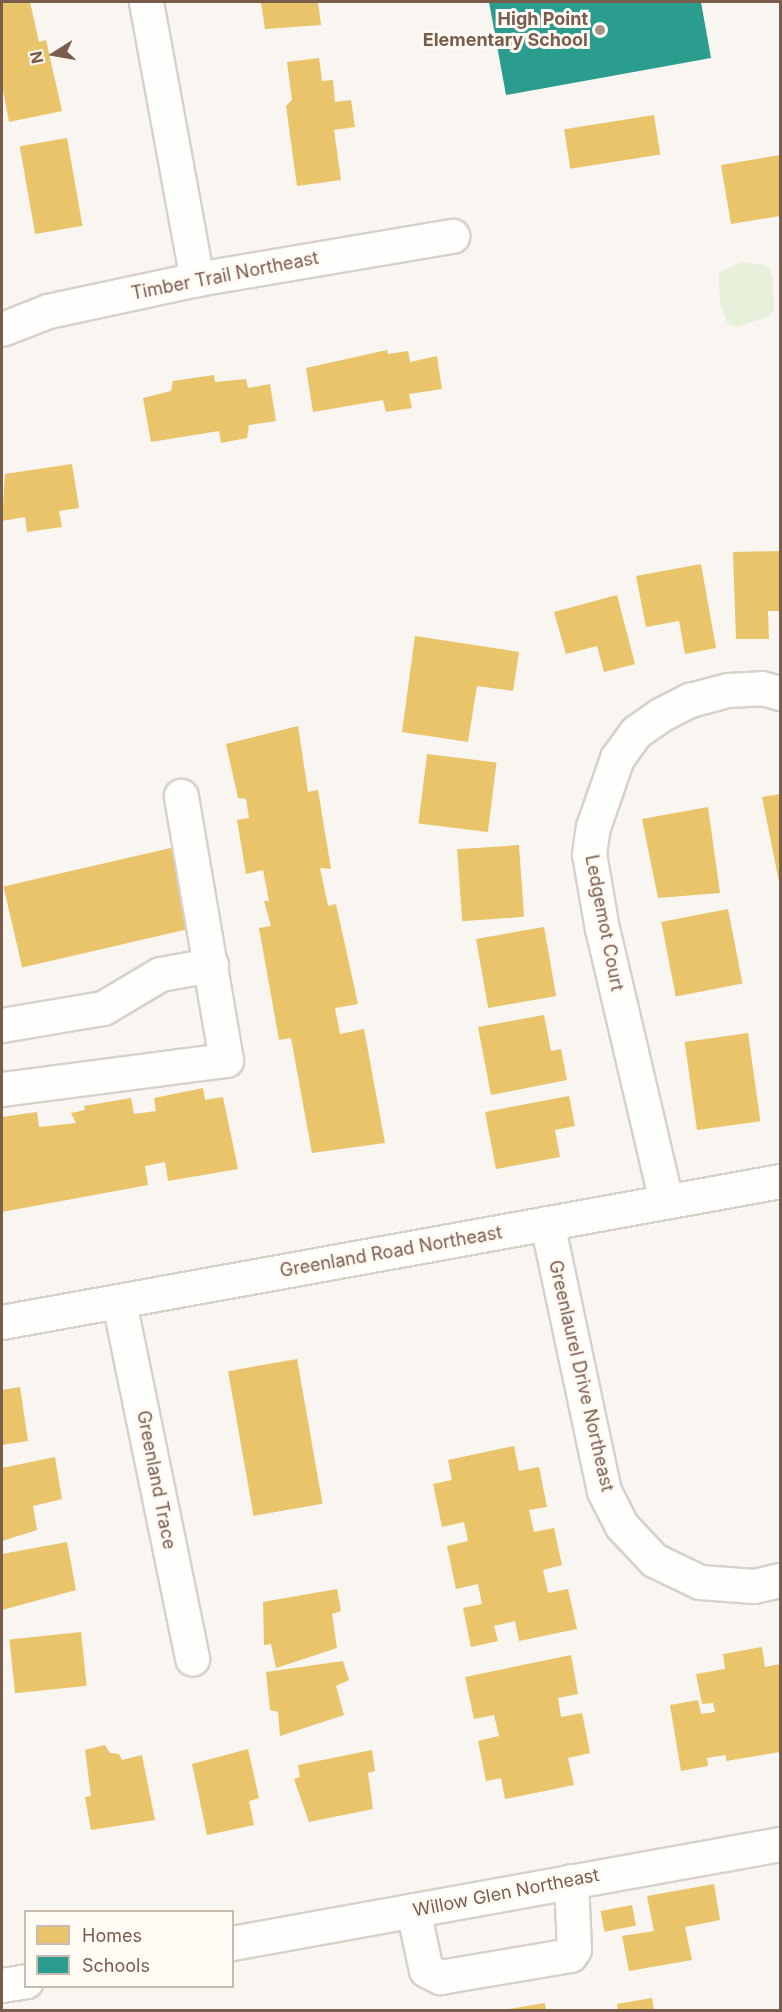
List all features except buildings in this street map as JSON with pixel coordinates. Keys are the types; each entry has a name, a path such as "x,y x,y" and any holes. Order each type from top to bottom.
{"street":[{"path":"146,2 197,279"},
{"name":"Timber Trail Northeast","path":"2,329 48,311 197,279 452,236"},
{"name":"Ledgemot Court","path":"666,1202 602,929 589,854 593,827 617,758 636,732 690,700 728,690 762,688 780,693"},
{"path":"2,1089 226,1060 181,796"},
{"path":"2,1025 103,1008 160,974 211,965"},
{"name":"Greenland Road Northeast","path":"2,1322 780,1180"},
{"name":"Greenlaurel Drive Northeast","path":"547,1223 604,1491 622,1526 654,1560 700,1582 754,1586 780,1580"},
{"name":"Greenland Trace","path":"119,1302 192,1659"},
{"name":"Willow Glen Northeast","path":"234,1943 780,1844"},
{"path":"413,1910 426,1970 440,1977 570,1955 574,1949 571,1881"},
{"path":"2,1985 24,1981"}],"green space":[{"path":"741,262 766,265 773,276 774,310 768,317 736,327 727,323 720,303 719,273"}],"place":[{"name":"High Point Elementary School","path":"600,30"}]}
